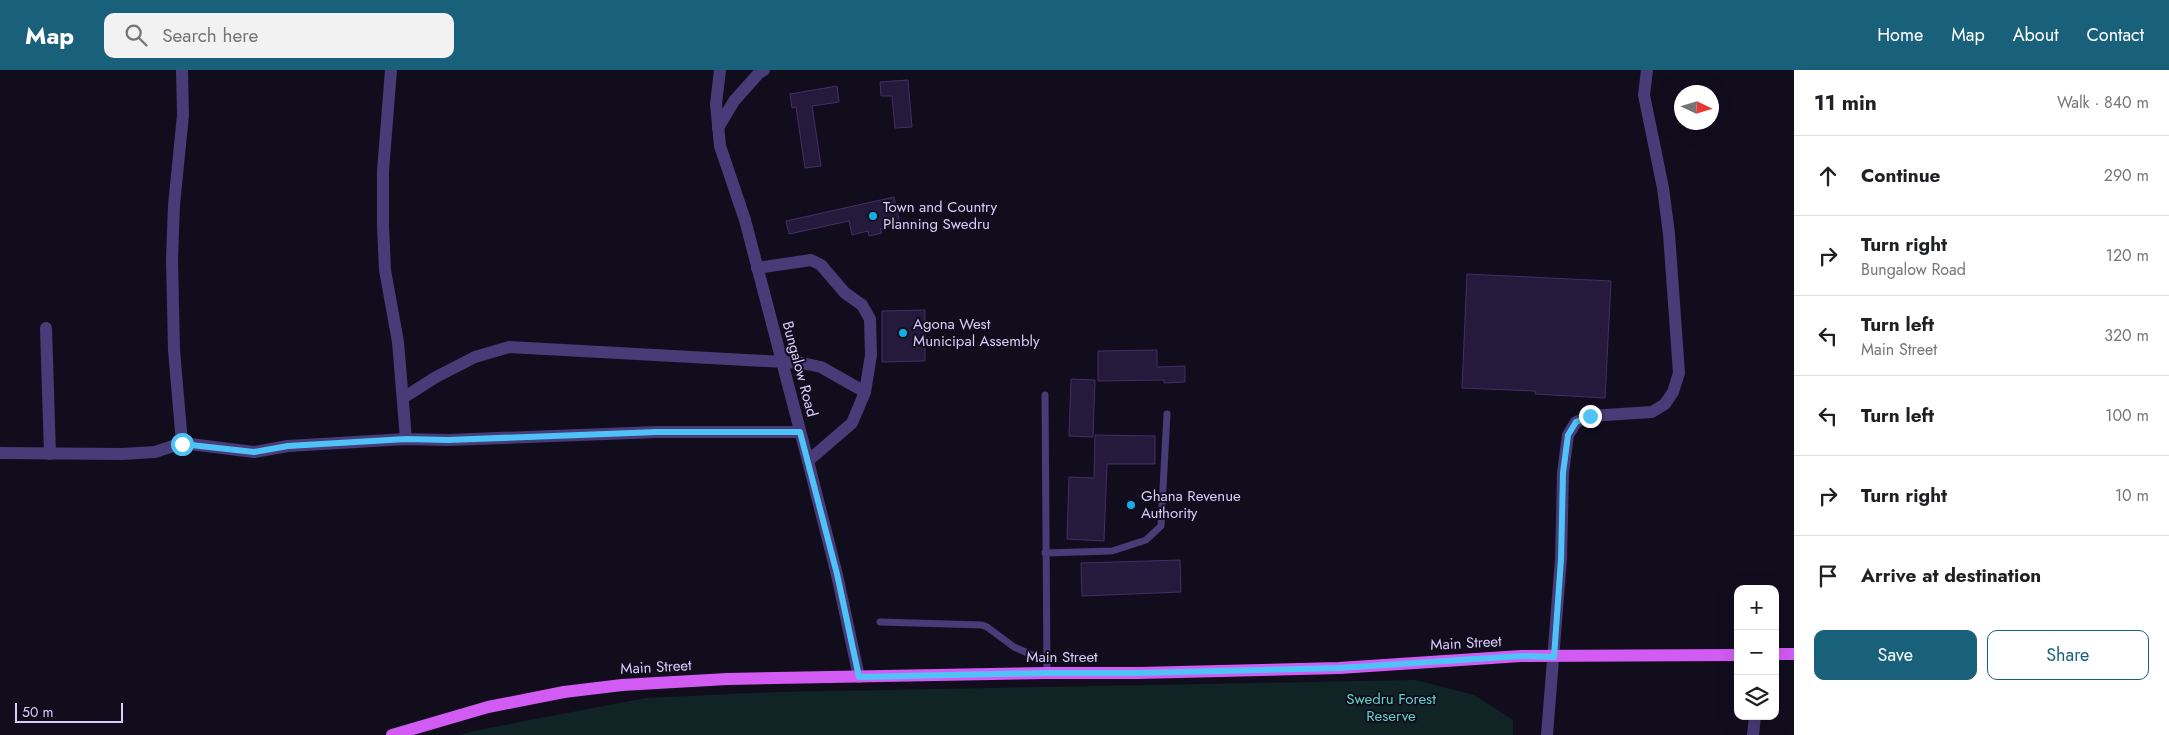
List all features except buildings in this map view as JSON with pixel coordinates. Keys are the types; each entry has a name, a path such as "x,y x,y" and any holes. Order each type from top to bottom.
{"main road":[{"path":"1779,654 1794,654"},
{"name":"Main Street","path":"392,735 488,707 564,692 622,685 727,679 859,677 1046,667 1138,673 1339,668 1512,657 1734,655"}],"street":[{"path":"182,70 183,115 174,205 172,259 174,350 182,444"},
{"path":"391,70 383,170 383,226 385,270 398,342 406,439"},
{"name":"Bungalow Road","path":"720,70 716,104 720,146 734,184 808,461 837,574 859,677"},
{"path":"718,128 734,101 759,72 764,70"},
{"path":"1547,735 1561,559 1563,473 1568,435 1576,422 1590,416 1652,412 1665,404 1673,392 1679,373 1676,308 1669,234 1644,96 1647,70"},
{"path":"756,268 811,260 821,265 845,293 862,305 870,319 871,355 865,392 852,424 808,461"},
{"path":"46,328 50,454"},
{"path":"403,398 475,357 509,347 802,362 821,367 865,392"},
{"path":"0,453 122,454 155,452 182,444 254,452 288,446 406,439 448,440 657,432 800,432"},
{"path":"1753,735 1754,720"}],"lane":[{"path":"1045,395 1046,667"},
{"path":"1045,553 1112,551 1146,540 1162,526 1167,414"},
{"path":"880,622 986,627 1046,667"}],"green space":[{"name":"Swedru Forest Reserve","path":"1415,680 1474,695 1513,720 1513,735 460,735 646,698 777,692"}],"place":[{"name":"Town and Country Planning Swedru","path":"873,216"},
{"name":"Agona West Municipal Assembly","path":"903,333"},
{"name":"Ghana Revenue Authority","path":"1131,505"}],"route":[{"path":"182,444 254,452 288,446 406,439 448,440 657,432 800,432 837,574 859,677 1138,673 1339,668 1521,656 1554,657 1561,559 1563,473 1568,435 1576,422 1590,416"}]}
